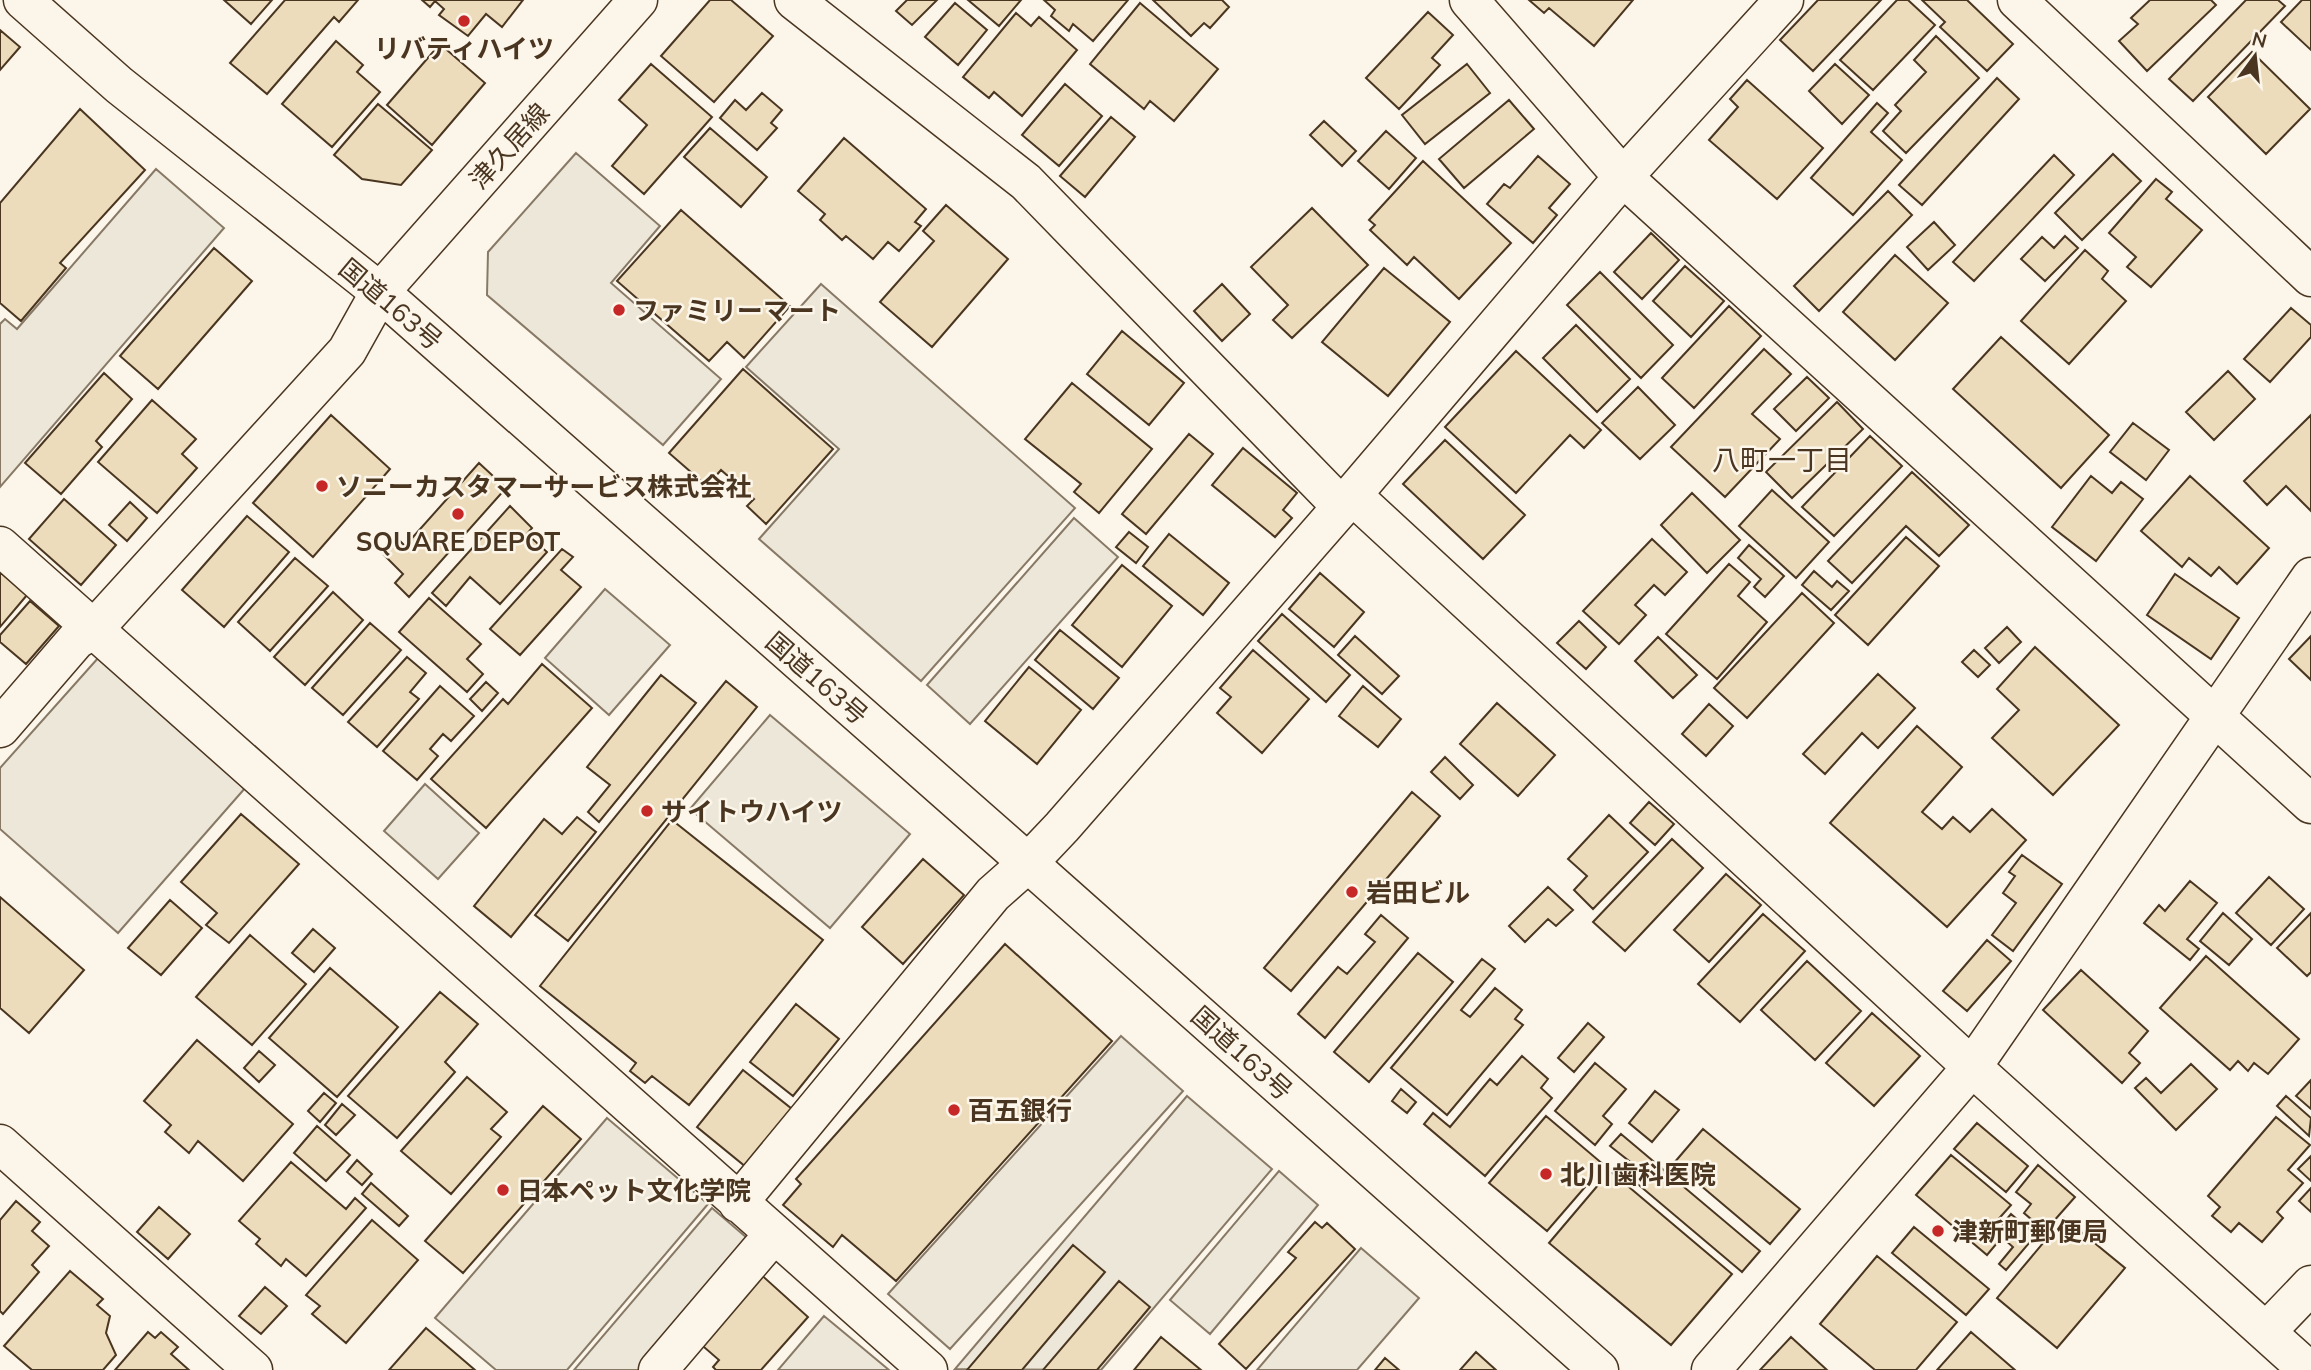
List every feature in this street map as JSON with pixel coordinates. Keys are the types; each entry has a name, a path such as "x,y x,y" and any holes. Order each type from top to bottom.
{"main road":[{"name":"国道163号","path":"23,0 119,85 380,292 1599,1370"},
{"name":"津久居線","path":"0,728 76,640 94,629 347,351 380,292 638,0"},
{"path":"794,0 1026,182 1346,501 2308,1370"},
{"path":"1469,0 1623,177 2311,804"},
{"path":"738,1203 993,894 1028,863 1062,827 1623,177 1784,0"},
{"path":"2017,0 2311,277"},
{"path":"0,546 928,1370"},
{"path":"1710,1370 1972,1067 2311,577"},
{"path":"0,1144 253,1370"},
{"path":"658,1370 773,1234"},
{"path":"2266,1332 2311,1285"}],"shaded area":[{"path":"576,153 660,226 611,283 721,379 663,445 487,295 488,252"},
{"path":"156,169 224,228 0,487 0,324 5,319 17,329"},
{"path":"821,284 1075,508 921,681 759,539 839,449 746,367"},
{"path":"1074,518 1118,557 970,724 927,685"},
{"path":"605,589 670,645 609,715 545,658"},
{"path":"99,657 246,787 118,933 0,829 0,768"},
{"path":"770,715 910,834 830,928 690,809"},
{"path":"425,784 479,833 438,879 384,831"},
{"path":"1121,1036 1183,1091 950,1349 888,1294"},
{"path":"1187,1096 1272,1169 1101,1370 955,1369"},
{"path":"607,1118 708,1204 567,1370 496,1370 435,1318"},
{"path":"1279,1171 1318,1205 1210,1334 1170,1300"},
{"path":"712,1208 754,1244 646,1370 574,1370"},
{"path":"1361,1248 1419,1298 1357,1370 1257,1370"},
{"path":"824,1316 853,1340 889,1370 778,1370"}],"building":[{"path":"224,0 272,0 251,24"},
{"path":"285,0 358,0 339,22 334,17 267,94 230,63"},
{"name":"リバティハイツ","path":"422,0 523,0 502,27 486,14 468,36 439,15 444,9 435,1 430,7"},
{"path":"710,0 731,0 773,36 714,102 661,56"},
{"path":"907,0 937,0 912,25 896,11"},
{"path":"968,0 1021,0 999,26"},
{"path":"1044,0 1128,0 1093,41 1073,24 1069,31 1051,16 1055,10"},
{"path":"1153,0 1222,0 1229,7 1210,28 1204,23 1191,36"},
{"path":"1529,0 1633,0 1594,46 1549,8 1544,13"},
{"path":"1818,0 1881,0 1813,71 1780,40"},
{"path":"1897,0 1908,0 1935,25 1873,90 1840,60"},
{"path":"1922,0 1967,0 2013,44 1987,71 1940,27 1945,22"},
{"path":"2150,0 2211,0 2216,5 2147,71 2119,41 2138,24 2131,18"},
{"path":"2246,0 2278,0 2285,6 2193,101 2169,79"},
{"path":"2302,0 2311,0 2311,50 2281,22"},
{"path":"955,3 987,30 958,65 925,37"},
{"path":"1140,3 1218,69 1174,121 1150,101 1144,109 1090,64"},
{"path":"1428,12 1453,35 1432,58 1440,65 1399,109 1366,78"},
{"path":"1016,13 1031,26 1039,17 1077,50 1022,116 994,92 989,98 963,77"},
{"path":"0,30 20,47 0,70"},
{"path":"1936,36 1979,78 1906,153 1883,131 1901,111 1895,105 1926,72 1914,60"},
{"path":"336,41 363,65 357,72 380,92 332,147 282,104"},
{"path":"440,44 485,83 432,145 387,105"},
{"path":"2252,52 2310,109 2266,154 2208,97"},
{"path":"651,64 712,117 644,194 612,166 647,125 619,100"},
{"path":"1467,64 1490,93 1425,144 1402,115"},
{"path":"1835,64 1869,95 1842,124 1809,91"},
{"path":"1997,78 2019,99 1922,205 1899,185"},
{"path":"1747,80 1823,148 1777,199 1709,140 1738,107 1730,99"},
{"path":"1065,84 1102,116 1059,166 1022,135"},
{"path":"762,93 782,110 771,123 777,128 757,150 720,118 735,100 746,110"},
{"path":"1509,100 1534,129 1464,188 1439,159"},
{"path":"1877,103 1888,113 1871,132 1902,160 1853,215 1811,178"},
{"path":"378,104 432,150 401,185 362,179 334,155"},
{"path":"80,109 145,170 60,263 66,268 21,321 0,303 0,203"},
{"path":"1111,117 1135,137 1085,197 1060,176"},
{"path":"1324,121 1356,151 1342,166 1310,135"},
{"path":"710,128 767,177 741,207 684,157"},
{"path":"1386,131 1416,158 1389,189 1358,161"},
{"path":"844,138 926,209 915,222 921,226 899,251 888,242 873,259 846,236 842,240 820,220 825,214 798,191"},
{"path":"2113,154 2141,181 2082,240 2055,213"},
{"path":"2054,155 2074,175 1974,281 1953,262"},
{"path":"1538,156 1570,184 1549,208 1557,215 1533,243 1487,204 1504,184 1510,188"},
{"path":"1423,161 1511,243 1459,299 1414,257 1407,265 1370,230 1375,225 1369,220"},
{"path":"2156,179 2172,192 2166,199 2202,230 2151,287 2127,267 2136,257 2109,233"},
{"path":"1888,191 1912,215 1819,311 1794,286"},
{"path":"946,205 1008,259 932,347 880,302 934,241 923,231"},
{"path":"1312,208 1368,265 1292,338 1273,320 1288,305 1251,267"},
{"path":"681,210 790,306 744,358 727,342 709,361 617,281"},
{"path":"1934,222 1955,245 1928,270 1907,247"},
{"path":"1651,233 1679,260 1642,299 1614,272"},
{"path":"2065,236 2078,248 2045,281 2021,259 2042,237 2054,248"},
{"path":"214,248 252,281 158,389 120,356"},
{"path":"2085,250 2108,271 2102,279 2126,301 2069,364 2021,321"},
{"path":"1895,255 1948,303 1895,360 1843,312"},
{"path":"1685,266 1724,301 1691,337 1653,301"},
{"path":"1384,268 1450,322 1388,396 1322,342"},
{"path":"1600,272 1673,345 1641,378 1567,305"},
{"path":"1222,284 1250,314 1222,341 1194,311"},
{"path":"1729,306 1761,336 1694,408 1662,378"},
{"path":"2291,308 2311,325 2311,337 2270,382 2244,359"},
{"path":"1576,325 1630,379 1597,412 1543,358"},
{"path":"1122,331 1184,383 1149,425 1087,374"},
{"path":"2001,337 2109,435 2061,488 1953,389"},
{"path":"1764,349 1791,374 1752,414 1780,439 1725,497 1671,447"},
{"path":"1516,351 1601,430 1584,448 1570,435 1516,493 1445,427"},
{"path":"743,369 833,449 766,524 747,506 754,499 721,470 707,486 669,453"},
{"path":"2228,371 2255,399 2214,440 2186,412"},
{"path":"104,373 132,399 96,441 102,447 61,494 25,463"},
{"path":"1807,377 1829,398 1796,431 1774,409"},
{"path":"1072,383 1152,449 1099,513 1074,492 1081,484 1025,439"},
{"path":"1638,387 1675,425 1640,459 1602,423"},
{"path":"152,400 196,439 182,454 197,468 157,513 98,462"},
{"path":"1837,402 1863,429 1792,498 1766,472"},
{"name":"ソニーカスタマーサービス株式会社","path":"331,415 390,469 313,557 253,503"},
{"path":"2311,415 2311,511 2286,486 2267,505 2244,481"},
{"path":"2133,423 2169,450 2146,480 2110,452"},
{"path":"1189,434 1213,454 1146,534 1122,514"},
{"path":"1870,436 1902,466 1834,536 1802,507"},
{"path":"1445,440 1525,515 1483,559 1403,484"},
{"path":"1243,448 1297,493 1283,510 1292,518 1275,537 1212,485"},
{"name":"SQUARE DEPOT","path":"479,463 506,488 409,597 395,583 403,574 384,555 398,539 405,546"},
{"path":"1912,472 1969,525 1939,556 1906,526 1852,583 1828,561"},
{"path":"2091,476 2112,493 2121,482 2143,499 2096,561 2052,527"},
{"path":"2190,476 2269,548 2237,584 2219,567 2211,576 2189,558 2182,567 2141,531"},
{"path":"1772,490 1829,542 1796,578 1739,526"},
{"path":"1692,493 1740,540 1707,573 1661,525"},
{"path":"64,499 116,545 81,585 29,539"},
{"path":"130,502 147,518 127,541 109,525"},
{"path":"510,506 532,528 527,534 547,552 500,604 470,577 446,606 432,593"},
{"path":"247,516 289,552 224,627 182,590"},
{"path":"1129,532 1148,547 1136,563 1116,547"},
{"path":"1169,534 1229,583 1203,615 1143,566"},
{"path":"1906,537 1939,566 1868,645 1835,615"},
{"path":"1652,539 1687,572 1665,595 1654,585 1635,605 1646,615 1619,644 1583,611"},
{"path":"1749,545 1784,576 1765,597 1754,587 1761,579 1738,558"},
{"path":"562,549 573,557 561,570 581,587 520,655 490,629"},
{"path":"295,558 328,586 270,651 238,622"},
{"path":"1729,564 1750,582 1738,596 1767,622 1717,679 1666,634"},
{"path":"1122,565 1172,606 1122,667 1072,625"},
{"path":"1814,571 1832,587 1837,581 1849,591 1831,610 1802,585"},
{"path":"0,572 27,595 0,627"},
{"path":"1320,573 1364,612 1334,647 1289,609"},
{"path":"2175,574 2239,618 2211,659 2147,615"},
{"path":"333,592 363,620 305,685 274,657"},
{"path":"1802,593 1834,623 1747,718 1714,688"},
{"path":"429,598 481,644 467,659 483,674 467,692 399,632"},
{"path":"30,601 59,626 26,664 0,642 0,635"},
{"path":"1282,614 1350,675 1326,702 1258,641"},
{"path":"1579,621 1606,647 1586,669 1557,643"},
{"path":"370,623 401,650 343,715 312,688"},
{"path":"2007,627 2021,642 1999,663 1985,648"},
{"path":"1060,630 1119,678 1093,709 1035,660"},
{"path":"1355,636 1399,676 1382,694 1338,655"},
{"path":"2311,636 2311,680 2289,659"},
{"path":"1658,637 1697,675 1673,698 1635,661"},
{"path":"2035,647 2119,725 2053,795 1992,738 2019,710 1997,689"},
{"path":"1253,650 1309,699 1262,753 1217,713 1231,697 1220,688"},
{"path":"1974,650 1990,665 1978,677 1962,662"},
{"path":"407,657 426,673 410,692 419,699 377,747 348,722"},
{"path":"542,664 592,708 486,828 431,779 503,699 508,704"},
{"path":"1029,667 1081,710 1037,764 985,721"},
{"path":"1878,674 1915,708 1878,748 1862,733 1825,774 1803,754"},
{"path":"661,675 696,703 599,822 588,812 610,785 587,767"},
{"name":"サイトウハイツ","path":"726,681 757,707 568,941 535,915"},
{"path":"486,682 498,693 482,711 470,699"},
{"path":"440,686 474,716 451,741 443,734 430,749 438,756 417,780 383,751"},
{"path":"1363,686 1401,719 1378,747 1339,716"},
{"path":"1497,703 1555,755 1518,796 1460,744"},
{"path":"1709,704 1733,726 1706,756 1682,734"},
{"path":"1917,726 1962,767 1922,812 1942,829 1953,817 1970,832 1992,809 2026,840 1947,927 1830,823"},
{"path":"1445,757 1473,785 1460,799 1431,772"},
{"name":"岩田ビル","path":"1412,792 1440,816 1291,991 1264,968"},
{"path":"1649,802 1674,824 1655,845 1630,823"},
{"path":"241,814 299,864 229,943 206,925 217,913 181,882"},
{"path":"1609,815 1648,852 1593,909 1574,890 1587,876 1568,859"},
{"path":"577,817 596,832 511,937 474,906 544,819 562,834"},
{"path":"672,820 823,940 689,1105 652,1076 645,1083 630,1071 636,1063 540,986"},
{"path":"1672,839 1703,868 1625,951 1593,922"},
{"path":"2022,855 2062,884 2013,951 1992,935 2016,903 2003,893 2015,876 2009,872"},
{"path":"923,859 964,895 903,964 862,927"},
{"path":"1726,874 1761,905 1709,962 1674,930"},
{"path":"2269,877 2304,909 2271,945 2236,913"},
{"path":"2190,881 2217,903 2187,939 2199,949 2190,960 2144,923 2159,905 2165,911"},
{"path":"1548,887 1573,910 1556,926 1548,919 1525,942 1509,926"},
{"path":"0,897 84,970 29,1033 0,1008"},
{"path":"170,900 202,928 161,975 128,948"},
{"path":"2223,913 2252,939 2229,965 2200,941"},
{"path":"2311,913 2311,972 2307,976 2277,948"},
{"path":"1763,914 1805,951 1740,1022 1698,984"},
{"path":"1381,915 1408,938 1325,1038 1298,1014 1338,967 1347,974 1375,942 1365,934"},
{"path":"313,929 335,948 314,972 292,953"},
{"path":"250,935 306,984 252,1045 196,997"},
{"path":"1987,940 2011,961 1967,1011 1943,991"},
{"name":"百五銀行","path":"1005,944 1112,1041 896,1281 842,1235 833,1247 783,1205 801,1184 796,1179"},
{"path":"1418,953 1453,982 1369,1082 1334,1052"},
{"path":"2206,956 2299,1039 2268,1074 2254,1063 2248,1071 2238,1061 2230,1070 2160,1008"},
{"path":"1482,959 1495,969 1461,1010 1470,1017 1495,988 1522,1010 1515,1019 1523,1025 1447,1115 1391,1068"},
{"path":"1807,961 1861,1011 1815,1060 1761,1010"},
{"path":"330,968 398,1027 337,1097 269,1038"},
{"path":"2081,970 2148,1031 2129,1053 2140,1063 2122,1083 2043,1010"},
{"path":"440,992 478,1024 445,1062 455,1072 397,1138 348,1096"},
{"path":"796,1004 839,1039 793,1096 750,1062"},
{"path":"1872,1013 1920,1056 1874,1106 1826,1063"},
{"path":"1588,1023 1604,1037 1574,1072 1558,1058"},
{"path":"197,1040 293,1124 243,1181 198,1141 189,1153 165,1132 171,1125 144,1101"},
{"path":"259,1051 275,1065 259,1082 244,1068"},
{"path":"1522,1056 1548,1079 1541,1088 1552,1098 1485,1176 1424,1124 1433,1113 1450,1127 1490,1079 1497,1085"},
{"path":"1595,1063 1626,1089 1603,1116 1612,1124 1595,1145 1555,1111"},
{"path":"2191,1064 2217,1089 2176,1130 2135,1088 2146,1078 2161,1093"},
{"path":"743,1070 792,1109 746,1167 697,1127"},
{"path":"467,1077 507,1112 491,1129 501,1137 451,1194 401,1151"},
{"path":"2311,1080 2311,1109 2296,1096"},
{"path":"1401,1089 1416,1102 1407,1113 1392,1101"},
{"path":"1655,1091 1679,1110 1652,1142 1629,1123"},
{"path":"324,1093 336,1103 320,1122 308,1111"},
{"path":"2286,1096 2311,1118 2309,1136 2277,1106"},
{"path":"342,1104 355,1115 336,1135 325,1125"},
{"name":"日本ペット文化学院","path":"543,1106 581,1139 463,1273 425,1241"},
{"name":"北川歯科医院","path":"1546,1116 1604,1165 1547,1231 1489,1183"},
{"path":"2276,1117 2310,1145 2288,1170 2303,1183 2277,1212 2283,1218 2262,1242 2239,1223 2231,1232 2212,1216 2220,1207 2208,1196"},
{"path":"1977,1123 2028,1166 2006,1192 1954,1149"},
{"path":"317,1126 350,1155 326,1181 294,1153"},
{"path":"1703,1129 1800,1209 1770,1244 1674,1163"},
{"path":"1621,1134 1760,1251 1742,1272 1621,1170 1629,1161 1610,1146"},
{"path":"1951,1155 2011,1205 1986,1233 1998,1242 1987,1255 1916,1195"},
{"path":"2311,1156 2311,1181 2298,1169"},
{"path":"357,1160 372,1174 362,1185 347,1172"},
{"path":"291,1162 346,1209 355,1198 366,1208 306,1276 286,1259 281,1266 256,1244 260,1239 239,1221"},
{"path":"2038,1165 2075,1197 2045,1231 2024,1213 2031,1204 2016,1192"},
{"path":"1610,1171 1732,1274 1671,1345 1549,1243"},
{"path":"371,1183 408,1216 399,1226 362,1194"},
{"path":"2311,1188 2311,1212 2299,1201"},
{"path":"16,1201 40,1222 32,1231 49,1246 32,1265 39,1272 3,1314 0,1311 0,1220"},
{"path":"159,1207 190,1234 168,1259 137,1232"},
{"path":"2011,1214 2036,1235 2006,1270 1999,1264 2013,1247 1996,1232"},
{"path":"2064,1218 2125,1268 2057,1348 1997,1298"},
{"path":"372,1220 418,1260 346,1343 312,1314 320,1306 306,1295"},
{"path":"1315,1222 1322,1228 1327,1223 1355,1249 1246,1369 1219,1344 1296,1258 1288,1252"},
{"path":"1914,1227 1989,1289 1966,1315 1892,1253"},
{"path":"1073,1245 1105,1272 1022,1370 967,1370"},
{"path":"1877,1256 1957,1322 1916,1370 1875,1370 1820,1324"},
{"path":"70,1271 103,1299 97,1305 110,1316 106,1333 116,1355 103,1370 32,1370 4,1346"},
{"path":"757,1271 808,1317 761,1370 716,1370 713,1367 719,1360 697,1341"},
{"path":"1119,1281 1150,1307 1097,1370 1043,1370"},
{"path":"265,1287 287,1306 261,1334 239,1316"},
{"path":"426,1328 475,1370 389,1370"},
{"path":"148,1332 155,1338 161,1332 178,1347 171,1354 189,1370 115,1370"},
{"path":"1971,1332 2015,1370 1937,1370"},
{"path":"1161,1337 1201,1370 1134,1370"},
{"path":"1791,1337 1827,1370 1760,1370"},
{"path":"1476,1352 1496,1370 1460,1370"},
{"path":"1385,1358 1399,1370 1375,1370"}],"place":[{"name":"リバティハイツ","path":"464,21"},
{"name":"ファミリーマート","path":"619,310"},
{"name":"ソニーカスタマーサービス株式会社","path":"322,486"},
{"name":"SQUARE DEPOT","path":"458,514"},
{"name":"サイトウハイツ","path":"647,811"},
{"name":"岩田ビル","path":"1352,892"},
{"name":"百五銀行","path":"954,1110"},
{"name":"北川歯科医院","path":"1546,1174"},
{"name":"日本ペット文化学院","path":"503,1190"},
{"name":"津新町郵便局","path":"1938,1231"}],"district":[{"name":"八町一丁目","path":"1782,459"}]}
